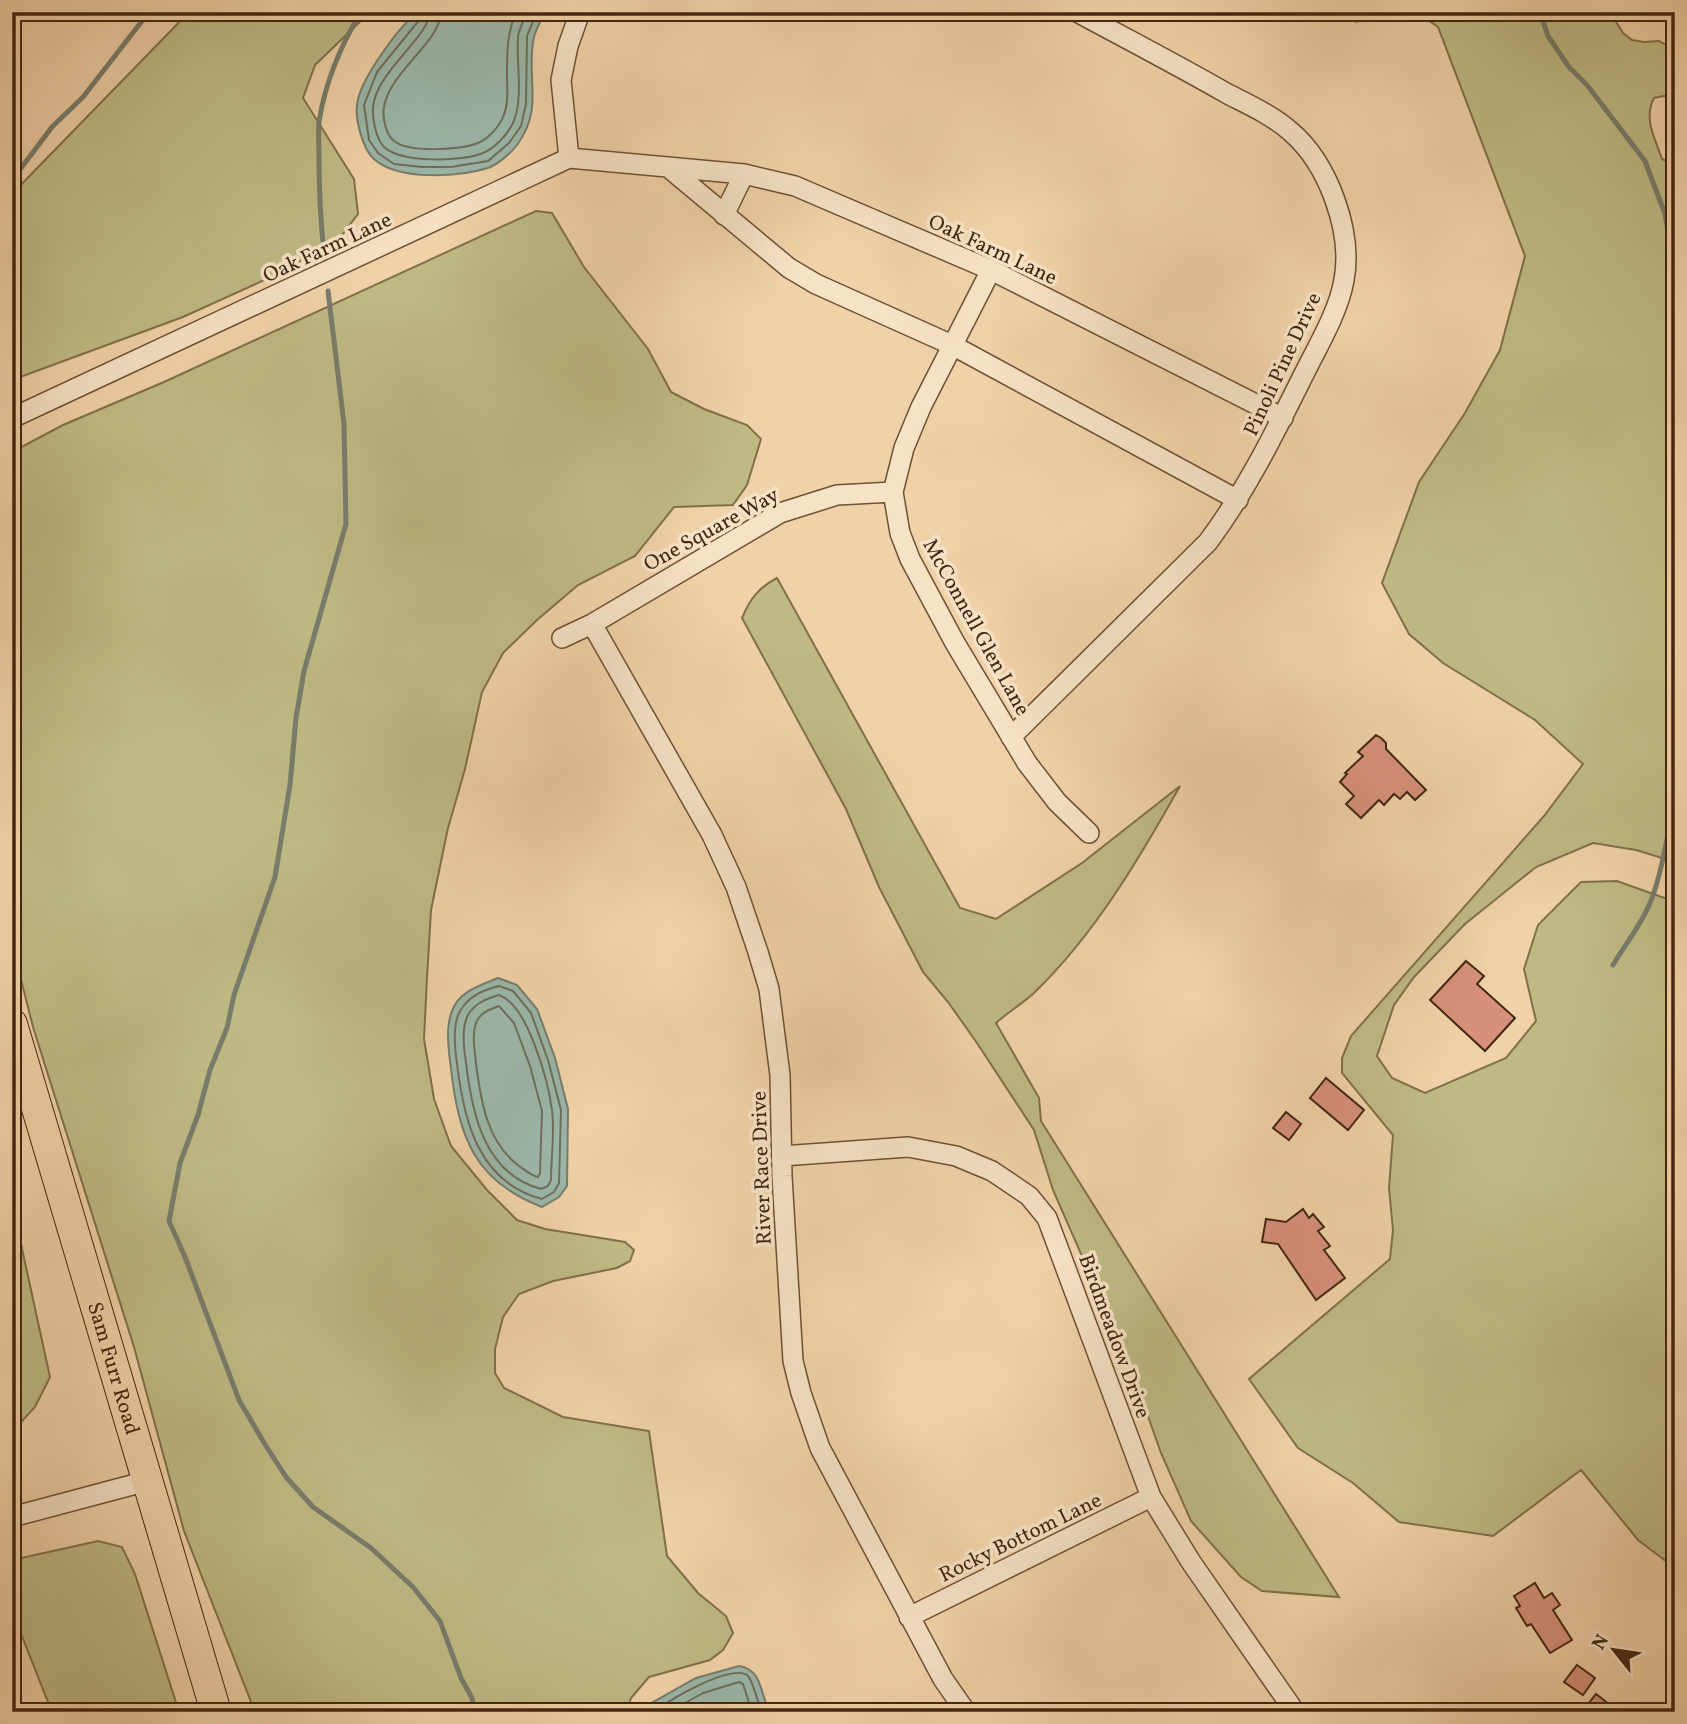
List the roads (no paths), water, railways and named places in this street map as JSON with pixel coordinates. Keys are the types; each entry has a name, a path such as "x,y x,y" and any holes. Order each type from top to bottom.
{"main road":[{"name":"Sam Furr Road","path":"12,1024 216,1712"}],"street":[{"path":"569,158 561,80 568,46 580,12"},
{"name":"Pinoli Pine Drive","path":"1011,737 1208,542 1260,463 1328,328 1345,280 1345,235 1325,176 1309,149 1289,130 1192,73 1077,12"},
{"name":"Oak Farm Lane","path":"12,418 569,158 744,174 795,186 991,270 1283,418"},
{"path":"669,168 789,268 816,285 952,345 1238,500"},
{"path":"724,215 744,174"},
{"name":"McConnell Glen Lane","path":"991,270 921,407 904,448 893,492 900,533 910,559 955,643 1011,737 1046,789 1089,833"},
{"name":"One Square Way","path":"562,638 592,624 780,513 836,495 893,492"},
{"name":"River Race Drive","path":"592,624 712,835 736,887 769,989 780,1075 793,1361 801,1393 820,1448 943,1679 966,1712"},
{"name":"Birdmeadow Drive","path":"782,1156 908,1147 956,1156 992,1171 1029,1196 1047,1218 1151,1497 1191,1562 1295,1712"},
{"path":"12,1517 147,1481"},
{"name":"Rocky Bottom Lane","path":"909,1616 1151,1497"}],"water":[{"path":"418,12 545,12 535,34 532,52 530,118 517,145 492,166 445,175 413,174 385,166 374,159 366,149 357,118 359,95 381,55"},
{"path":"498,978 517,985 537,1009 555,1058 568,1109 567,1186 559,1197 542,1207 500,1184 485,1170 465,1136 454,1093 448,1040 452,1011 465,994"},
{"path":"739,1666 747,1668 756,1677 770,1712 646,1712 648,1705 696,1678"}],"waterway":[{"path":"12,180 52,127 83,97 149,12"},
{"path":"325,262 321,223 319,122 335,65 361,12"},
{"path":"1540,12 1548,36 1569,67 1587,85 1645,161 1665,214 1675,270"},
{"path":"328,291 344,424 346,524 304,671 275,877 180,1163 169,1221 239,1400 266,1446 286,1477 313,1507 371,1548 413,1587 440,1621 461,1678 472,1698 475,1712"},
{"path":"1613,965 1650,903 1675,807"}]}
